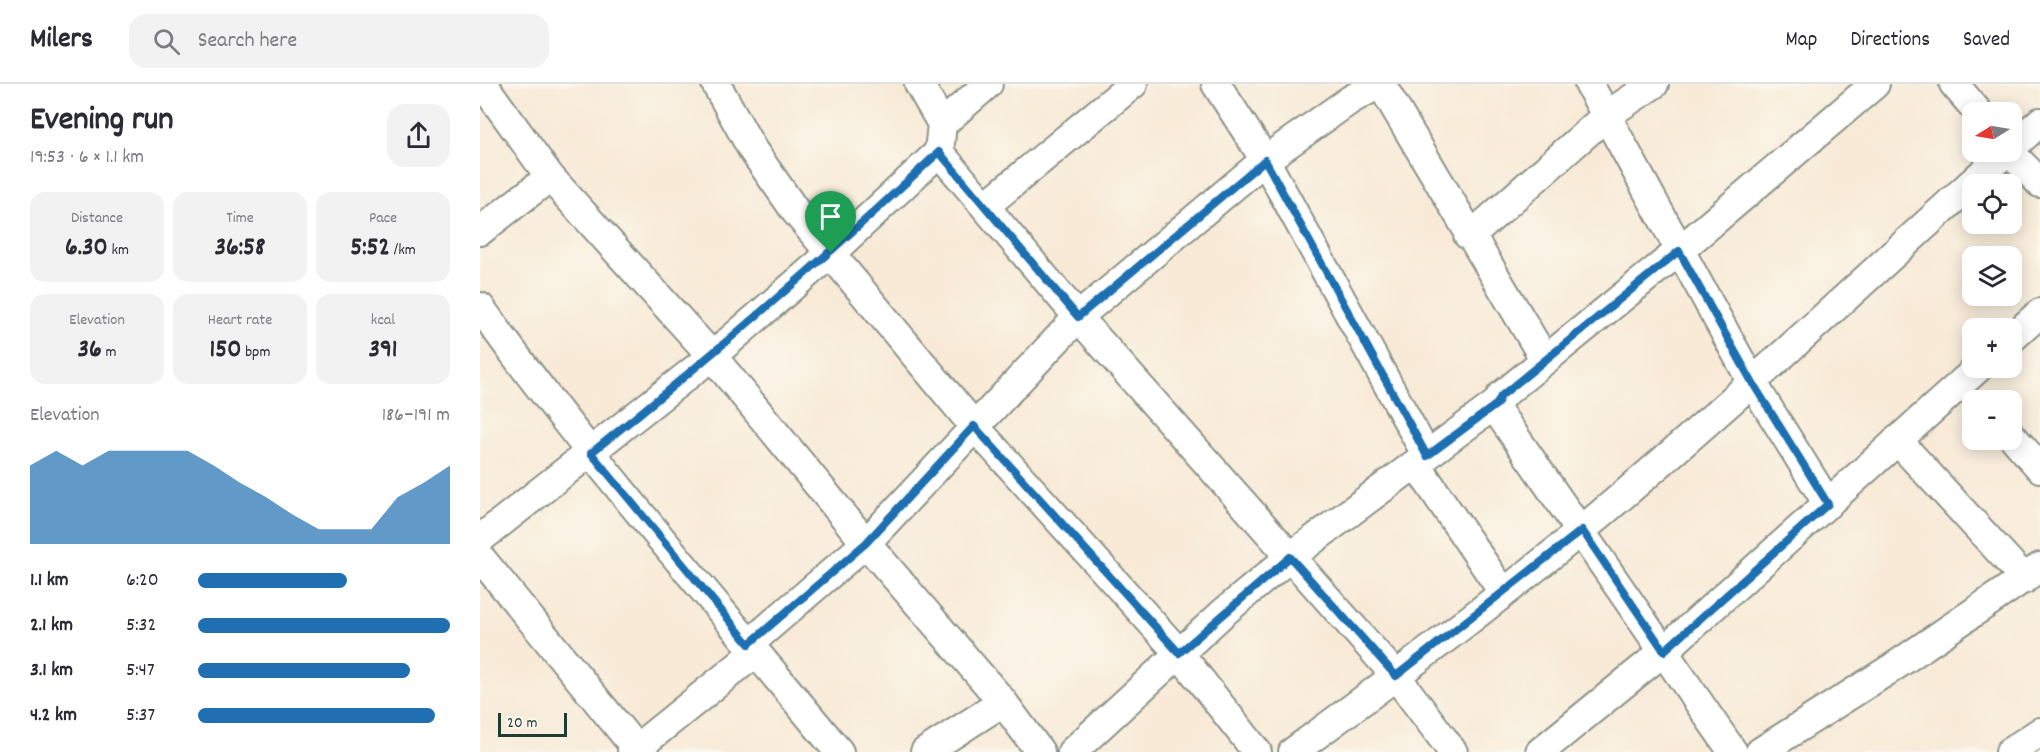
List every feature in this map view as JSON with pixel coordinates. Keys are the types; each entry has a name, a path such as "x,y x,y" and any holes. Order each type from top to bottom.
{"street":[{"path":"716,84 765,170 796,213 974,426 1179,653 1257,752"},
{"path":"919,84 941,138 985,206 1078,317 1396,676 1453,752"},
{"path":"480,539 712,356 831,253 941,138 988,84"},
{"path":"985,206 1133,84"},
{"path":"1216,84 1265,160 1421,460 1503,592"},
{"path":"480,557 636,751 753,648 866,543 1078,317 1265,160 1350,100 1380,84 1468,235 1545,360"},
{"path":"1589,84 1752,382 1828,504"},
{"path":"1468,235 1482,226 1607,115 1654,84"},
{"path":"1072,752 1179,653 1290,557 1497,404 1501,396 1679,251 1875,84"},
{"path":"1954,84 1969,102"},
{"path":"487,85 550,177 712,356 866,543 1003,702 1040,752"},
{"path":"2022,138 2040,122"},
{"path":"1293,752 1396,676 1582,530 1752,382 1997,162"},
{"path":"2018,162 2040,183"},
{"path":"480,231 550,177"},
{"path":"480,307 591,453 839,752"},
{"path":"2022,329 2040,313"},
{"path":"1540,752 1664,651 1897,440 1974,383"},
{"path":"1497,404 1498,412 1582,530 1733,752"},
{"path":"1760,752 2032,573 1897,440"},
{"path":"2022,447 2040,468"},
{"path":"925,752 1003,702"},
{"path":"2010,752 2040,732"}],"route":[{"path":"939,152 1078,317 1265,160 1427,456 1497,404 1501,396 1679,251 1752,382 1828,504 1664,651 1582,530 1396,676 1290,557 1179,653 974,426 866,543 749,644 634,508 591,453 712,356 831,253 939,152"}]}
